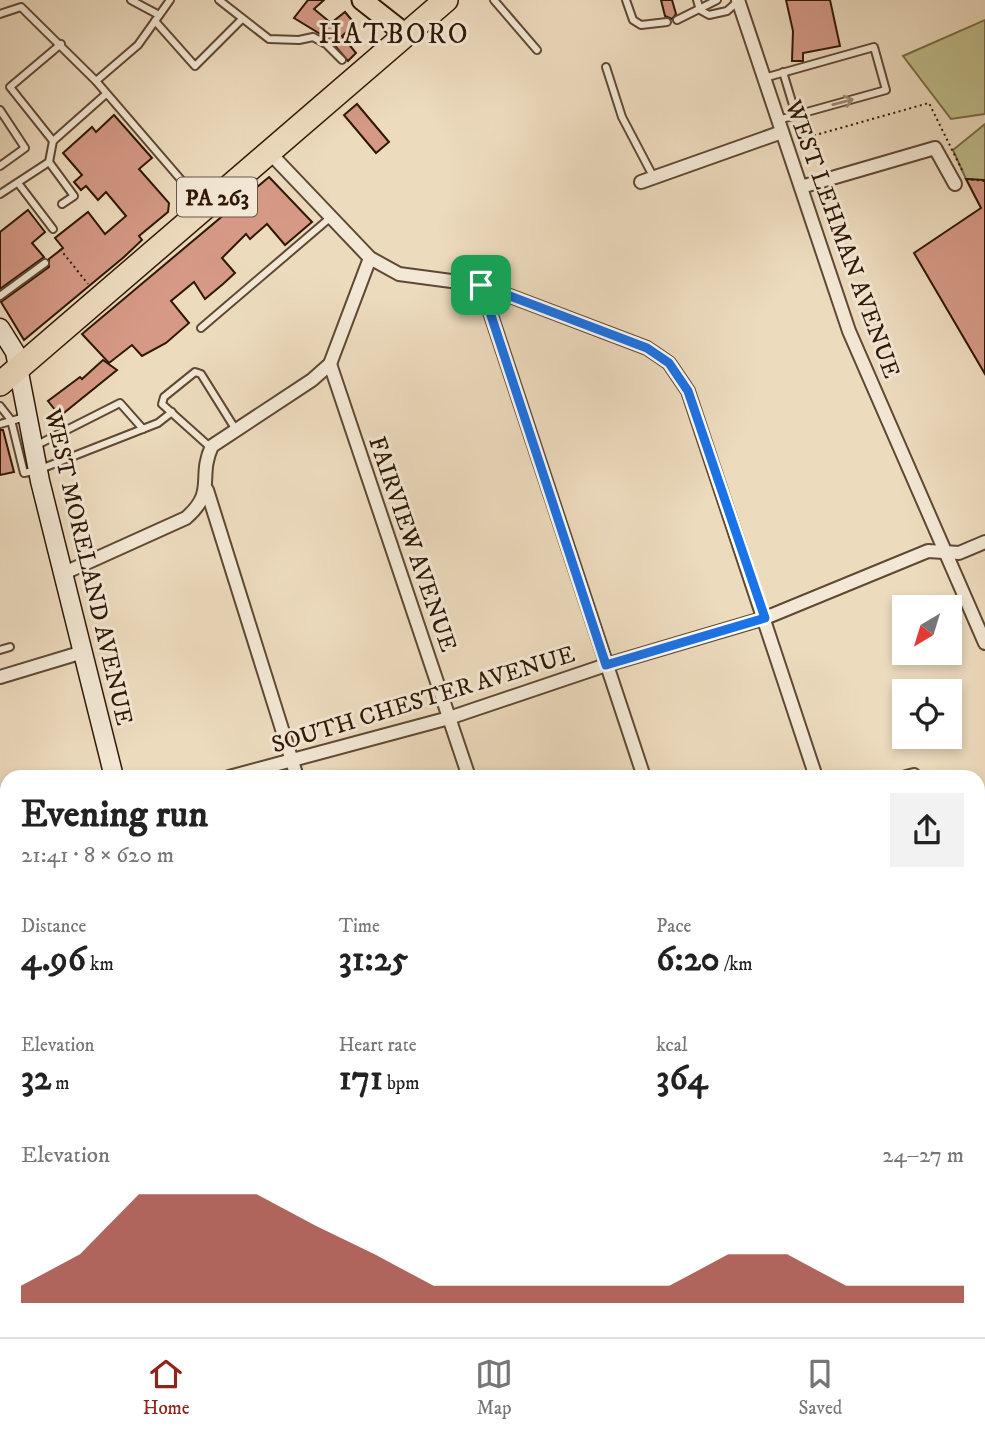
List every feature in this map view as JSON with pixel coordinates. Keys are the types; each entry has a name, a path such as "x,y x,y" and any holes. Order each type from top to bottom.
{"highway":[{"name":"PA 263","path":"0,384 404,33 446,0"}],"main road":[{"path":"362,0 404,33"}],"street":[{"name":"WEST LEHMAN AVENUE","path":"737,0 849,331 985,643"},
{"path":"648,180 782,132"},
{"path":"801,187 935,148 955,184"},
{"path":"270,152 370,258 399,274 481,285 647,348 678,373 688,391 814,770"},
{"path":"295,770 207,490 205,473 211,448 313,380 330,364 370,258"},
{"path":"481,285 642,770"},
{"name":"WEST MORELAND AVENUE","path":"0,328 15,352 19,418 33,447 62,574 112,770"},
{"name":"FAIRVIEW AVENUE","path":"330,364 467,770"},
{"path":"62,574 186,518 198,507 207,490"},
{"name":"SOUTH CHESTER AVENUE","path":"257,770 449,718 606,665 765,618 928,551 959,553 985,541"},
{"path":"0,677 83,652"}],"lane":[{"path":"131,0 157,18 195,66 242,19"},
{"path":"96,81 138,45 170,0"},
{"path":"219,0 269,39 299,40 313,37 326,44 342,60"},
{"path":"494,0 537,50"},
{"path":"626,0 633,20 641,25 667,22"},
{"path":"696,0 699,10 709,15 727,11 737,0"},
{"path":"677,19 717,0"},
{"path":"0,14 21,4 96,81 205,207"},
{"path":"53,141 10,87 61,44"},
{"path":"764,78 874,47 886,90 796,115 782,132"},
{"path":"606,67 622,117 648,180"},
{"path":"783,72 796,115"},
{"path":"0,194 49,163 53,141 106,94"},
{"path":"0,110 25,148 0,166"},
{"path":"49,163 74,196 62,204"},
{"path":"18,183 53,229"},
{"path":"201,328 331,217"},
{"path":"0,296 45,263"},
{"path":"211,448 162,400 195,372 201,374 236,430"},
{"path":"33,447 120,403 143,429"},
{"path":"0,405 19,418"},
{"path":"19,418 24,473 143,429 172,412"},
{"path":"0,424 19,418"},
{"path":"0,650 10,647"}],"path":[{"path":"782,132 929,103 966,179 985,181"},
{"path":"60,249 91,288"}],"shaded area":[{"path":"985,20 985,114 951,119 903,56"},
{"path":"985,124 985,181 966,179 953,150"}],"building":[{"path":"308,0 324,0 314,9 331,23 345,12 355,24 342,36 356,53 348,61 330,40 294,18"},
{"path":"661,0 672,0 676,14 672,19 665,16"},
{"path":"786,0 830,0 840,46 803,53 803,61 792,61 793,31"},
{"path":"357,104 389,142 376,153 344,115"},
{"path":"114,115 152,158 139,169 169,203 168,212 139,236 142,240 124,257 24,340 1,302 49,267 49,259 63,248 55,238 88,212 105,234 126,216 106,192 98,200 86,186 81,190 74,182 82,175 63,153 92,127 96,132"},
{"path":"269,177 312,222 285,245 267,224 250,239 246,234 222,258 235,273 223,284 205,299 194,282 171,301 189,323 166,343 142,356 132,345 109,363 82,334"},
{"path":"966,179 985,180 985,374 914,253 981,208"},
{"path":"28,210 45,232 32,243 44,257 0,289 0,232"},
{"path":"103,360 117,370 60,416 48,401 80,377 82,379"},
{"path":"0,430 3,430 14,472 0,475"}],"district":[{"name":"HATBORO","path":"394,33"}],"route":[{"path":"481,285 647,348 669,363 678,373 688,391 765,618 606,665 481,285"}]}
